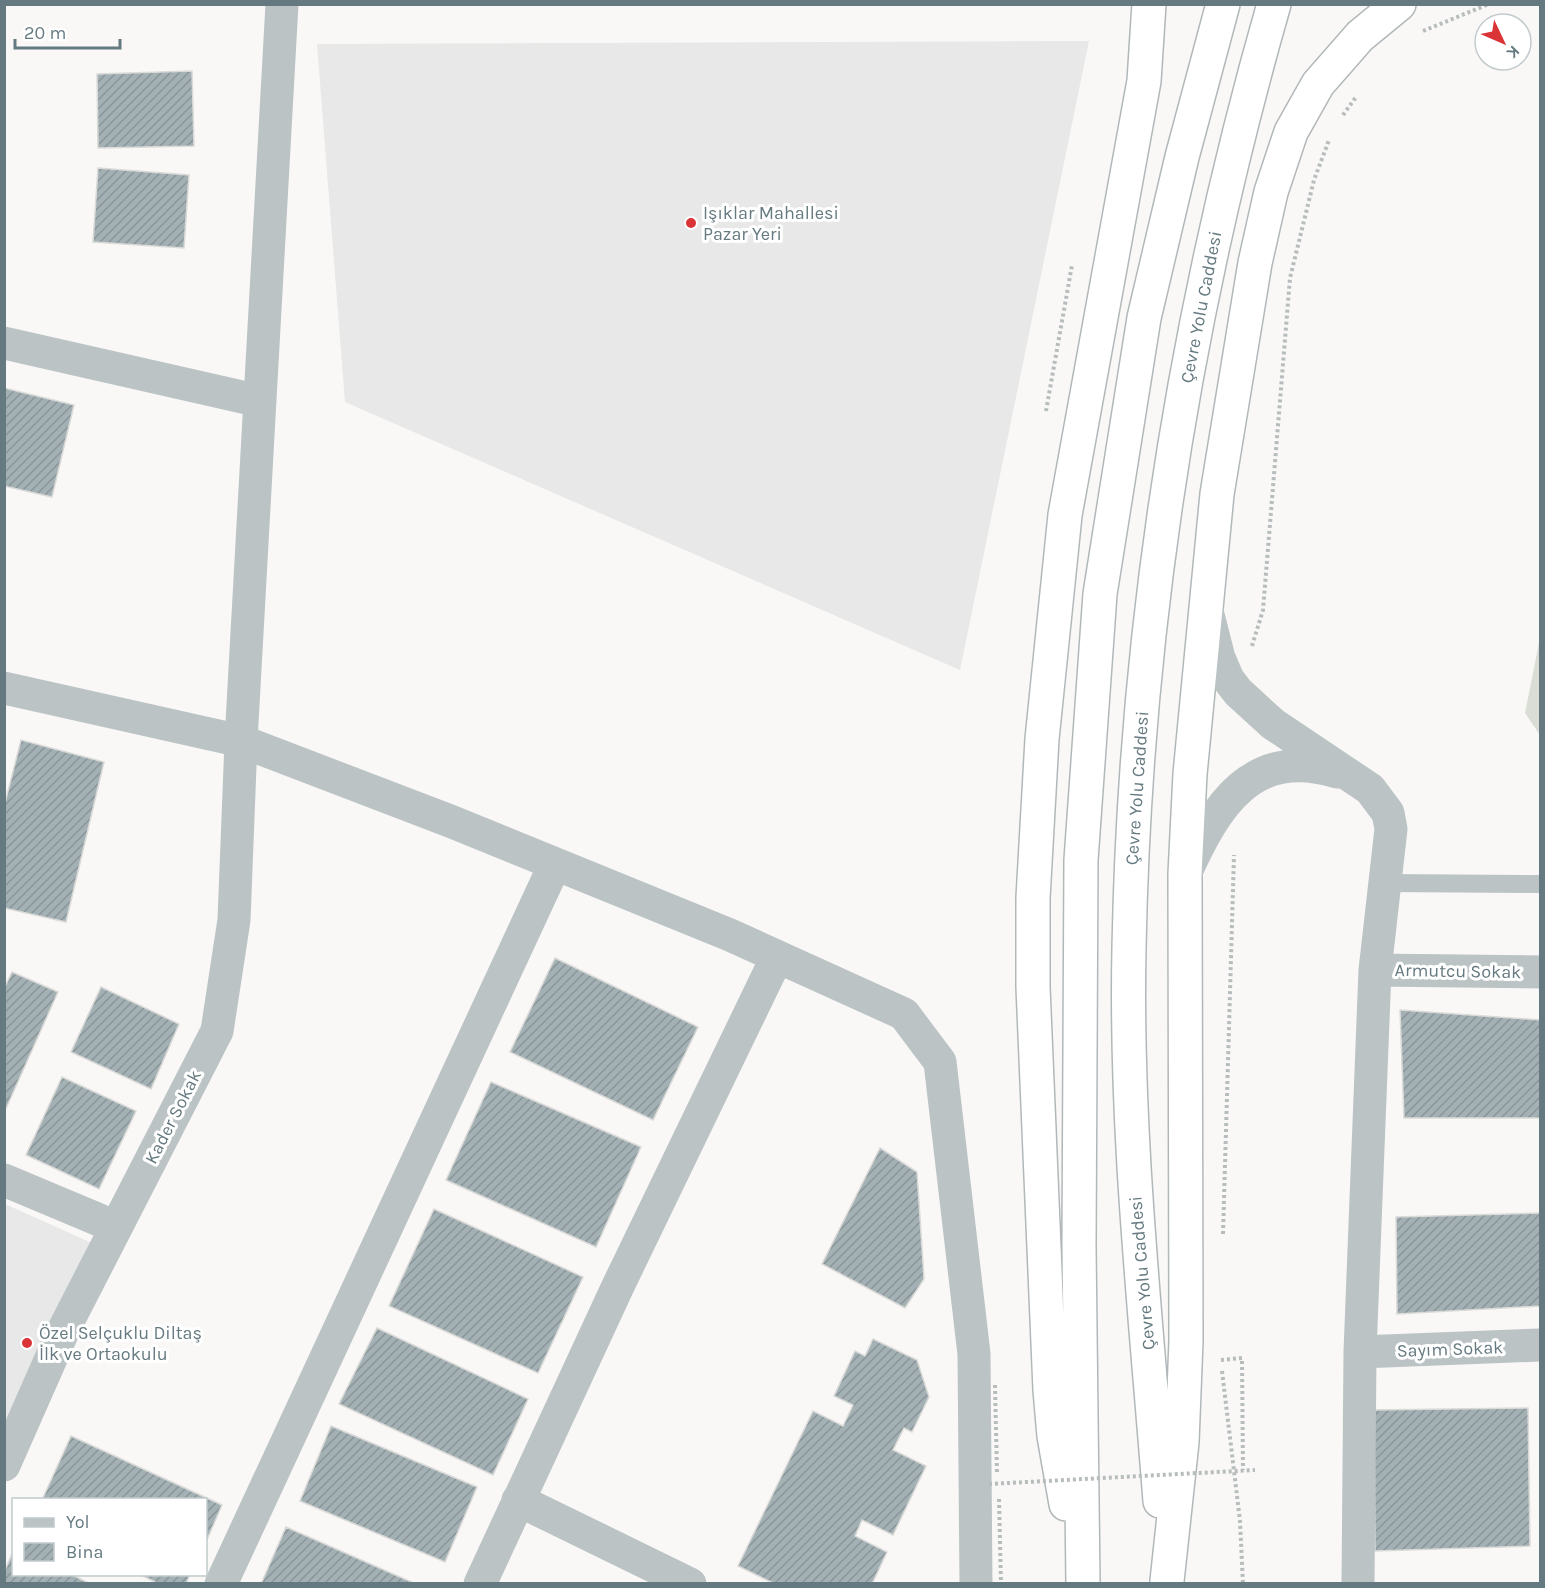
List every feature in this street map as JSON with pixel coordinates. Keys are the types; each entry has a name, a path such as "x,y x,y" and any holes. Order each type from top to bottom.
{"highway":[{"path":"1082,1572 1063,1496 1050,1390 1035,1064 1033,898 1048,669 1065,515 1144,81 1149,4"},
{"path":"1082,1572 1079,1290 1082,860 1099,606 1144,318 1182,157 1223,4"},
{"name":"Çevre Yolu Caddesi","path":"1167,1582 1134,1169 1129,951 1133,818 1144,690 1173,456 1218,219 1274,4"},
{"path":"1167,1582 1182,1442 1186,1341 1185,874 1190,774 1216,494 1255,263 1271,192 1291,132 1318,84 1360,36 1398,4"}],"street":[{"name":"Kader Sokak","path":"4,1465 64,1329 218,1031 234,920 241,741 282,4"},
{"path":"4,343 260,400"},
{"path":"1205,601 1219,658 1228,679 1238,692 1273,724 1370,789 1388,813 1391,829 1375,970 1360,1352 1358,1584"},
{"path":"4,688 241,741 555,864 777,957 904,1014 940,1062 988,1494 976,1584"},
{"path":"1185,874 1200,839 1217,813 1237,789 1258,775 1276,767 1297,764 1317,765 1345,774"},
{"path":"221,1584 555,864"},
{"path":"480,1584 618,1286 777,957"},
{"name":"Armutcu Sokak","path":"1375,970 1540,972"},
{"path":"4,1180 116,1227"},
{"name":"Sayım Sokak","path":"1360,1352 1540,1345"},
{"path":"518,1500 690,1584"}],"lane":[{"path":"1384,883 1540,884"}],"path":[{"path":"1221,1360 1242,1358 1243,1470"},
{"path":"995,1385 997,1474"},
{"path":"1001,1584 988,1494 1255,1470"}],"shaded area":[{"name":"Işıklar Mahallesi Pazar Yeri","path":"1089,41 960,670 345,402 317,44"},
{"path":"1540,638 1540,735 1525,713"},
{"name":"Özel Selçuklu Diltaş İlk ve Ortaokulu","path":"5,1204 94,1244 5,1442"}],"building":[{"path":"192,71 194,146 98,148 97,74"},
{"path":"98,168 189,175 184,248 93,242"},
{"path":"4,388 74,405 52,497 4,486"},
{"path":"21,740 104,762 66,922 4,908 4,807"},
{"path":"555,958 698,1027 653,1120 510,1052"},
{"path":"12,972 58,992 4,1113 4,989"},
{"path":"101,987 179,1024 151,1089 71,1052"},
{"path":"1400,1010 1540,1020 1540,1118 1404,1118"},
{"path":"62,1077 136,1111 99,1189 26,1155"},
{"path":"491,1082 641,1147 596,1247 446,1180"},
{"path":"880,1148 917,1172 924,1279 905,1308 822,1264"},
{"path":"434,1209 583,1277 538,1373 389,1306"},
{"path":"1540,1213 1540,1306 1397,1314 1396,1217"},
{"path":"377,1328 528,1399 493,1475 339,1404"},
{"path":"873,1339 917,1360 929,1397 912,1432 904,1428 893,1450 926,1466 893,1535 862,1520 855,1536 887,1552 872,1584 775,1584 738,1566 813,1411 843,1426 853,1405 834,1396 855,1351 865,1356"},
{"path":"1528,1408 1530,1546 1375,1551 1374,1410"},
{"path":"331,1426 477,1487 445,1562 300,1501"},
{"path":"71,1436 207,1498 43,1498"},
{"path":"207,1498 222,1505 207,1540"},
{"path":"286,1527 416,1584 261,1584"},
{"path":"12,1554 12,1576 75,1576 90,1584 4,1584 4,1573"},
{"path":"143,1576 189,1576 186,1584 159,1584"}],"place":[{"name":"Işıklar Mahallesi Pazar Yeri","path":"691,223"},
{"name":"Özel Selçuklu Diltaş İlk ve Ortaokulu","path":"27,1343"}]}
